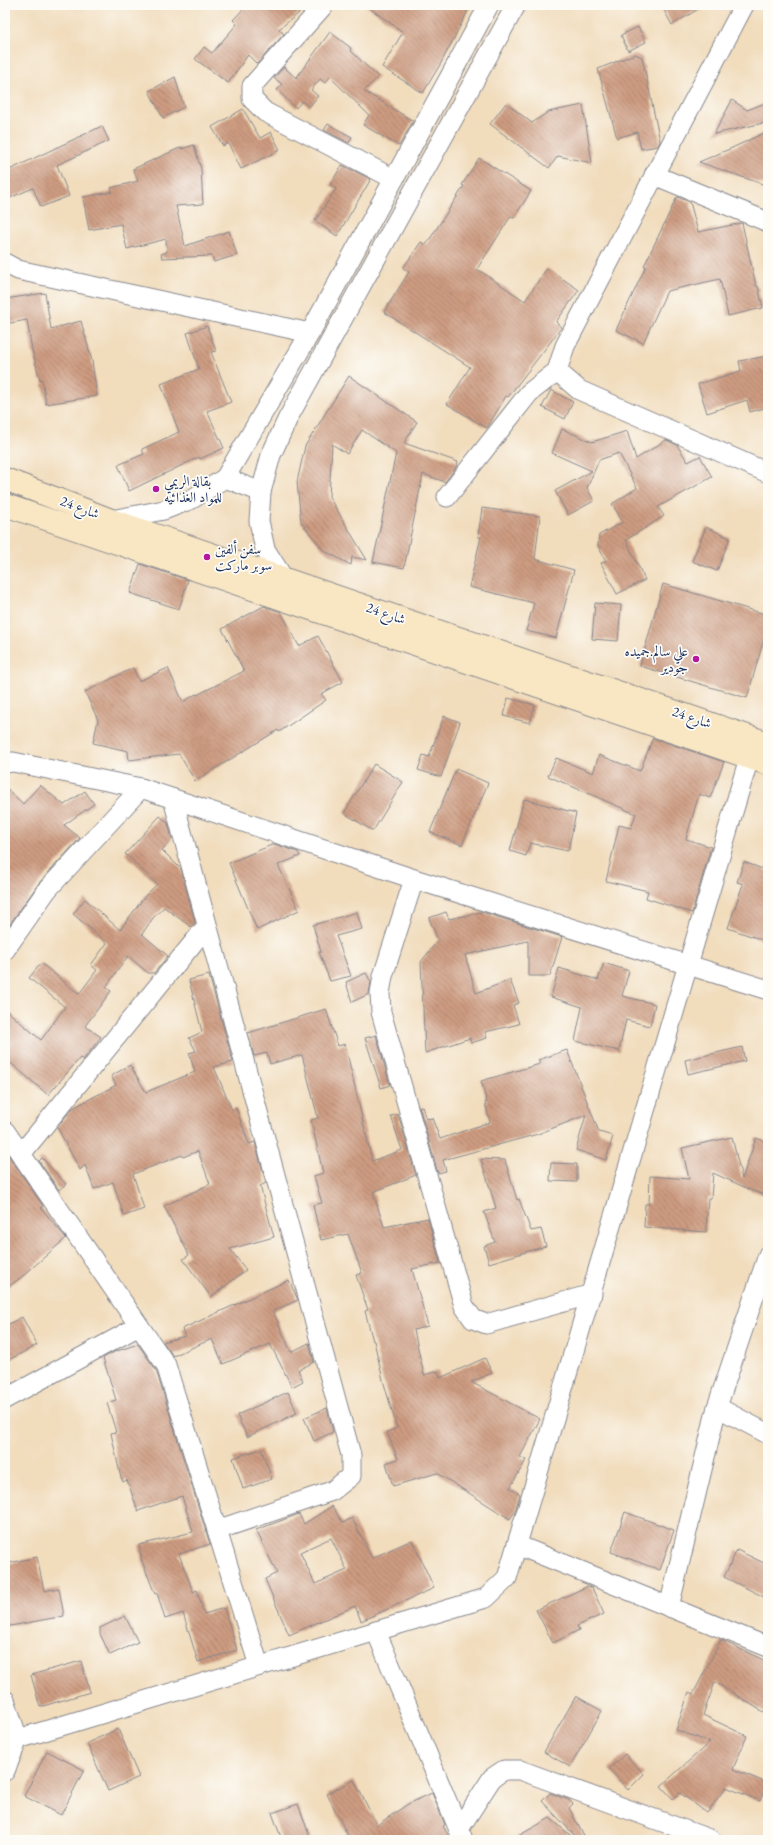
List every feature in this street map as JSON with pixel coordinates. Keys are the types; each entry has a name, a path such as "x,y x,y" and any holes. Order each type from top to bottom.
{"street":[{"path":"324,5 252,86 252,99 265,112 394,179"},
{"path":"111,520 164,510 192,500 225,478 310,333 489,5"},
{"path":"284,579 266,549 259,521 261,492 271,455 288,418 516,5"},
{"path":"447,497 529,394 557,372 565,346 744,5"},
{"path":"654,175 768,222"},
{"path":"5,262 18,270 310,333"},
{"path":"557,372 579,390 768,473"},
{"path":"225,478 261,492"},
{"name":"شارع 24","path":"5,479 111,520 768,743"},
{"name":"شارع 24","path":"5,505 759,761"},
{"path":"18,1739 486,1598 507,1578 689,964 759,761"},
{"path":"5,763 13,762 141,788 414,879 768,990"},
{"path":"5,950 47,890 141,788"},
{"path":"172,799 351,1455 351,1476 332,1491 217,1530"},
{"path":"414,879 383,976 380,993 381,1012 464,1306 473,1319 486,1324 592,1294"},
{"path":"21,1154 207,926"},
{"path":"5,1131 166,1365 259,1666"},
{"path":"669,1607 717,1407 768,1255"},
{"path":"5,1399 139,1326"},
{"path":"717,1407 768,1434"},
{"path":"517,1545 768,1647"},
{"path":"376,1631 461,1834"},
{"path":"5,1700 18,1739 5,1771"},
{"path":"461,1834 492,1778 504,1770 520,1770 712,1840"}],"building":[{"path":"247,5 309,5 279,29 284,34 257,64 248,55 228,83 195,59 204,47 212,53 237,24 233,20"},
{"path":"365,5 471,5 441,63 423,93 382,67 403,32"},
{"path":"661,5 705,5 672,25"},
{"path":"638,27 646,42 628,51 621,35"},
{"path":"330,32 351,48 350,50 378,77 364,91 413,121 399,146 363,125 369,115 330,77 325,83 320,79 311,90 318,96 309,107 302,101 296,108 277,90 282,84 274,78 284,67 296,78"},
{"path":"635,54 642,57 660,141 658,146 641,149 637,132 617,138 598,69"},
{"path":"175,77 184,107 163,118 149,91"},
{"path":"732,100 747,110 768,102 768,122 714,134"},
{"path":"506,103 532,123 548,112 583,105 592,163 558,156 549,168 490,124"},
{"path":"243,109 260,138 271,132 280,150 241,169 228,143 223,146 212,127"},
{"path":"328,124 352,137 349,143 324,130"},
{"path":"102,126 109,141 57,165 69,196 41,207 33,188 5,200 5,172"},
{"path":"768,131 768,186 699,162 732,148"},
{"path":"194,145 201,169 203,204 176,206 185,246 229,231 237,255 214,262 212,256 162,258 161,254 167,252 166,239 127,249 121,224 89,230 83,197 112,192 111,188 138,181 133,169 182,147 181,149"},
{"path":"479,158 531,191 514,218 511,216 477,269 525,301 547,268 579,290 556,322 562,327 508,397 506,396 487,428 447,404 470,367 384,312 409,272 403,268 421,242 426,245 464,186 462,185"},
{"path":"342,165 371,179 337,236 315,221 336,189 330,185"},
{"path":"677,197 690,202 698,232 742,223 756,286 758,286 763,308 728,316 720,279 667,291 643,343 616,330 646,266 644,266"},
{"path":"45,293 51,329 81,321 92,361 97,396 46,404 42,379 40,380 32,350 27,320 5,324 5,299"},
{"path":"207,326 216,351 211,352 231,402 207,411 224,448 200,459 199,457 129,491 118,465 144,454 142,449 179,432 161,384 199,369 187,333"},
{"path":"768,356 768,407 750,412 747,400 707,413 698,384 741,371 739,361"},
{"path":"349,376 417,422 404,443 458,462 455,469 445,482 423,474 404,568 373,562 396,453 362,430 347,454 332,444 329,497 367,560 352,557 351,565 323,550 301,522 297,482 305,446"},
{"path":"551,390 573,402 565,419 542,407"},
{"path":"562,429 592,442 627,431 636,459 666,440 677,445 688,462 700,456 712,477 658,507 664,516 626,540 645,580 617,594 601,563 606,561 598,546 599,535 623,522 612,504 637,488 619,453 599,460 587,488 594,501 568,515 555,491 592,471 552,453"},
{"path":"482,508 540,516 535,559 574,570 556,638 526,631 534,603 469,587 481,537 478,537"},
{"path":"706,527 730,538 717,571 692,561"},
{"path":"140,564 188,580 179,609 130,593"},
{"path":"663,584 768,615 768,625 747,698 640,666"},
{"path":"595,603 621,605 618,641 592,639"},
{"path":"264,606 281,612 299,646 318,636 343,682 321,694 326,700 279,732 278,730 195,781 179,754 129,760 128,751 93,743 98,720 85,692 133,668 139,681 168,668 183,702 196,694 197,695 244,671 222,629"},
{"path":"508,698 535,705 530,723 504,716"},
{"path":"444,716 460,722 441,777 418,770 423,755 429,757"},
{"path":"653,738 724,762 710,798 699,794 686,839 711,847 692,913 646,898 648,891 606,881 619,825 631,828 636,814 548,776 556,758 593,773 599,755 640,771"},
{"path":"374,764 403,782 373,831 344,813"},
{"path":"456,769 488,783 462,845 430,832"},
{"path":"40,785 64,805 85,791 94,804 64,825 80,838 39,883 10,924 5,920 5,787 23,804"},
{"path":"524,799 576,813 568,851 530,843 526,856 510,851"},
{"path":"160,816 168,823 172,839 162,850 181,869 195,922 191,927 164,907 153,918 142,934 168,956 154,973 148,973 128,956 106,987 111,991 85,1026 101,1037 83,1060 80,1058 48,1095 5,1058 5,1009 41,1040 65,1007 29,978 41,963 79,994 97,970 91,965 107,943 73,914 85,899 120,930 145,896 157,884 125,854"},
{"path":"274,844 298,852 300,856 278,865 299,910 257,930 229,863"},
{"path":"744,862 768,871 768,942 728,928 743,884 737,882"},
{"path":"357,912 362,929 336,936 351,976 330,981 319,952 321,952 313,925"},
{"path":"446,912 449,919 482,912 562,937 550,976 528,976 528,941 465,955 476,993 510,980 519,1003 513,1005 519,1024 485,1032 487,1038 471,1043 470,1038 425,1053 421,962 438,940 429,918"},
{"path":"604,963 629,971 622,996 655,1004 650,1026 626,1020 619,1051 575,1041 582,1007 551,997 559,968 598,980"},
{"path":"366,973 371,982 369,994 352,1002 346,982"},
{"path":"209,975 233,1062 214,1067 232,1110 236,1108 249,1144 255,1142 266,1183 260,1186 274,1237 230,1249 246,1270 211,1297 183,1259 189,1255 164,1206 210,1184 198,1151 183,1157 182,1155 133,1174 144,1209 124,1216 113,1182 94,1189 85,1165 80,1170 57,1127 73,1108 116,1085 111,1076 130,1065 146,1092 195,1072 189,1053 196,1051 189,1038 202,1032 189,980"},
{"path":"326,1009 338,1046 345,1044 372,1161 402,1150 391,1116 398,1114 416,1175 373,1192 384,1227 428,1218 440,1263 412,1269 428,1326 414,1330 424,1375 438,1371 440,1378 485,1358 492,1373 471,1382 540,1419 520,1457 526,1460 510,1488 520,1494 515,1511 510,1519 437,1473 393,1486 386,1463 398,1459 387,1432 397,1428 365,1311 368,1310 356,1275 362,1273 348,1234 321,1240 313,1205 322,1203 314,1176 323,1173 311,1120 318,1118 302,1055 270,1064 267,1053 254,1056 248,1033"},
{"path":"376,1035 390,1085 381,1088 365,1038"},
{"path":"742,1047 745,1061 688,1074 685,1060"},
{"path":"567,1050 599,1132 613,1136 606,1160 576,1150 586,1115 538,1134 443,1160 446,1171 438,1173 419,1107 422,1106 426,1119 432,1118 440,1139 490,1122 485,1102 487,1102 481,1081 540,1064 538,1060"},
{"path":"732,1137 742,1179 756,1138 768,1142 768,1196 713,1173 711,1198 708,1198 706,1232 644,1227 645,1204 649,1204 650,1176 689,1179 682,1148"},
{"path":"5,1150 43,1206 41,1208 66,1238 23,1276 5,1289"},
{"path":"42,1158 66,1184 59,1190 39,1161"},
{"path":"481,1159 505,1160 517,1200 519,1199 531,1231 541,1229 546,1246 489,1263 484,1246 495,1242 484,1212 496,1208"},
{"path":"551,1163 577,1164 577,1182 550,1181"},
{"path":"289,1280 298,1300 273,1311 291,1352 309,1343 314,1362 298,1370 303,1381 292,1387 270,1344 223,1364 212,1339 173,1356 163,1342 185,1336 182,1329"},
{"path":"22,1317 37,1345 5,1362 5,1326"},
{"path":"138,1344 156,1370 210,1544 179,1554 193,1592 197,1590 204,1614 224,1608 237,1650 198,1662 183,1613 165,1619 157,1593 155,1594 142,1561 139,1545 193,1532 182,1496 138,1511 127,1480 123,1482 120,1474 111,1433 116,1432 107,1403 116,1400 103,1358 114,1352"},
{"path":"288,1392 297,1413 247,1437 237,1415"},
{"path":"327,1408 333,1432 314,1441 304,1418"},
{"path":"261,1449 272,1479 243,1489 233,1458"},
{"path":"332,1506 343,1523 352,1518 372,1558 412,1540 434,1588 361,1621 355,1606 289,1635 265,1579 277,1573 256,1530 299,1514 304,1524","holes":["331,1538 347,1570 315,1584 300,1552"]},
{"path":"625,1512 674,1530 660,1570 611,1552"},
{"path":"737,1550 768,1565 768,1599 724,1577"},
{"path":"37,1557 44,1591 59,1588 64,1616 5,1627 5,1564"},
{"path":"588,1586 592,1588 604,1614 577,1626 579,1630 553,1643 536,1610"},
{"path":"125,1616 138,1642 110,1655 100,1634 100,1628"},
{"path":"721,1640 768,1662 768,1715 715,1682 703,1715 747,1736 733,1769 767,1783 760,1801 726,1787 707,1813 680,1793 673,1799 661,1786 710,1742 676,1730 689,1692 693,1694"},
{"path":"81,1661 90,1692 40,1707 31,1675"},
{"path":"576,1696 602,1711 570,1767 544,1752"},
{"path":"118,1729 139,1777 108,1791 87,1743"},
{"path":"47,1751 84,1770 61,1815 24,1796"},
{"path":"625,1754 644,1774 628,1790 609,1769"},
{"path":"354,1780 377,1825 408,1804 432,1793 445,1825 443,1826 451,1840 350,1840 327,1794"},
{"path":"550,1793 569,1800 573,1804 569,1808 586,1840 579,1840 542,1801"},
{"path":"298,1804 311,1840 282,1840 272,1813"},
{"path":"550,1818 576,1840 511,1840"}],"place":[{"name":"بقالة الريمي للمواد الغذائيه","path":"156,489"},
{"name":"سفن ألفين سوبر ماركت","path":"207,557"},
{"name":"علي سالم.جميده جودير","path":"696,659"}]}
